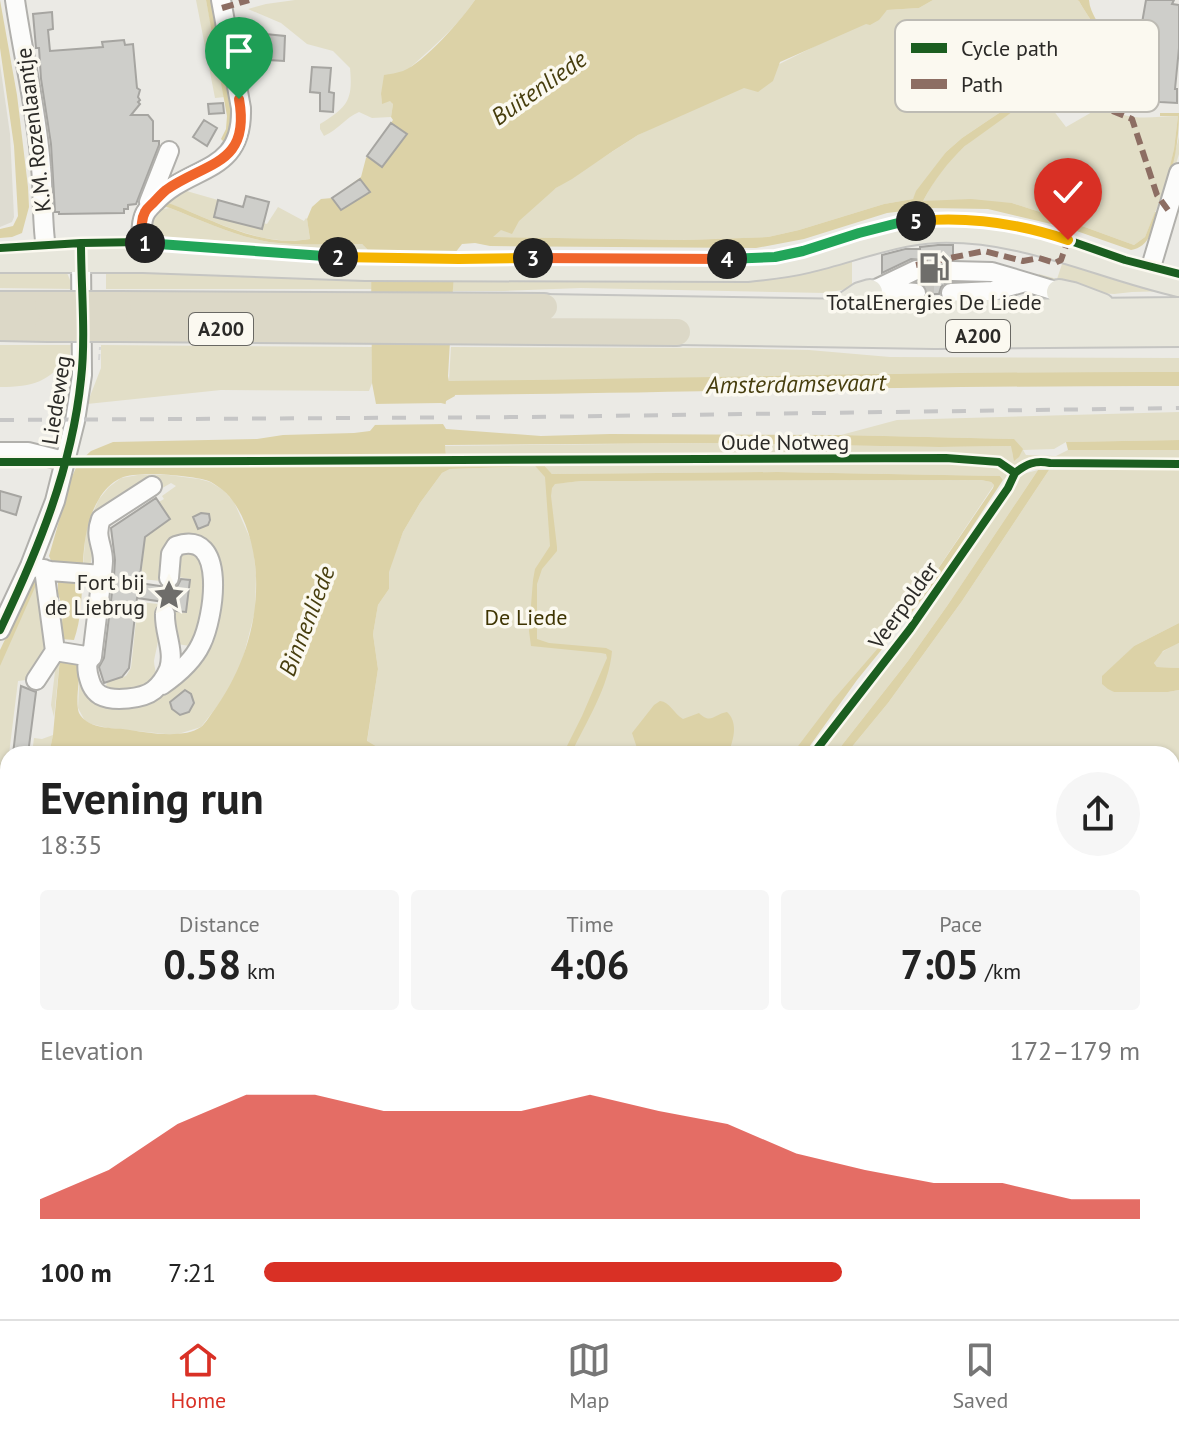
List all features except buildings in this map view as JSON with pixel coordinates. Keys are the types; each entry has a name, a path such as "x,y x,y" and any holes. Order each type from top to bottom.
{"highway":[{"name":"A200","path":"0,305 48,316 498,318 677,332"},
{"name":"A200","path":"498,318 544,307"},
{"name":"A200","path":"0,327 48,316"}],"main road":[{"path":"0,260 143,260 365,268 747,269 807,260 900,234 948,230 1006,234 1029,239 1179,284"},
{"path":"835,312 870,292"},
{"name":"A200","path":"1059,292 1115,311"},
{"name":"A200","path":"544,307 835,312 1179,310"},
{"name":"A200","path":"677,332 935,336 1179,334"}],"street":[{"name":"K.M. Rozenlaantje","path":"15,0 36,117 48,260"},
{"path":"145,212 165,190 220,162 237,140 241,108 221,0"},
{"path":"143,260 141,225 169,151"},
{"path":"1148,277 1179,173"},
{"name":"Liedeweg","path":"0,630 41,569 75,421 82,375 81,260"},
{"path":"870,292 916,270"},
{"name":"A200","path":"952,271 992,272 1059,292"},
{"name":"A200","path":"951,293 993,291 1025,282"},
{"path":"870,292 916,293"},
{"path":"0,452 28,452 64,461"},
{"path":"152,486 101,519 97,533 103,559 95,574 92,657 87,666 90,685 100,695 139,697 153,691 182,669 202,644 213,607 215,586 206,553 195,544 186,542 176,546 171,554 169,578"},
{"path":"36,680 55,651 41,569 95,574"},
{"path":"153,691 169,668 171,654 165,614"},
{"path":"55,651 92,657"}],"shaded area":[{"path":"0,64 10,134 14,217 12,222 0,227"}],"green space":[{"path":"196,0 206,0 225,97 215,98"},
{"path":"295,0 475,0 443,38 381,94 382,103 391,100 393,104 391,117 372,118 359,112 324,136 320,124 347,102 351,88 350,68 333,51 307,44 281,23 248,9"},
{"path":"933,0 1077,0 1090,20 895,20 895,112 1000,112 946,152 913,199 884,204 768,237 686,240 491,237 556,188 638,135 887,10 919,8"},
{"path":"1012,112 1055,112 1066,127 1092,112 1118,112 1131,117 1178,116 1164,194 1179,137 1179,154 1165,202 1161,198 1145,237 1134,245 1012,203 923,201 955,155"},
{"path":"176,188 218,200 214,217 261,229 278,207 304,221 307,219 310,239 291,241 255,236 167,203 163,209 170,208 219,228 269,242 362,244 368,254 154,239 150,224 152,217"},
{"path":"852,256 852,288 826,293 581,288 453,291 453,276"},
{"path":"1067,261 1169,291 1087,292 1038,277 1039,274 1057,279 1062,264"},
{"path":"0,267 58,267 67,273 74,289 0,288"},
{"path":"106,269 371,277 372,289 106,289"},
{"path":"0,345 71,345 70,355 47,377 22,386 0,387"},
{"path":"101,345 372,347 372,383 369,391 221,390 87,404 101,368"},
{"path":"451,347 725,348 809,350 890,357 1179,358 1179,373 451,382"},
{"path":"1179,412 1179,440 1066,442 1054,449 1023,450 1026,455 1056,456 1068,450 1179,450 1179,460 1039,459 1016,468 1002,460 976,457 446,456 445,446 711,443 1012,446 1012,456 1014,439 841,435 897,420"},
{"path":"541,462 999,464 1009,475 1003,480 1000,476 777,472 552,474"},
{"name":"De Liede","path":"535,466 559,483 981,480 994,485 923,591 799,746 374,746 367,742 378,669 373,634 378,605 389,589 388,572 403,532 442,473 450,469"},
{"path":"1179,469 1179,623 1134,646 1102,677 1114,692 1179,690 1179,746 853,746 962,601 1049,470"},
{"path":"1038,470 908,661 841,746 824,746 930,611 1012,488 1017,485 1019,475"},
{"path":"168,475 210,482 234,502 253,545 255,611 242,662 228,692 201,727 175,735 108,728 85,721 78,708 78,660 60,658 54,717 51,705 59,657 79,659 82,662 86,687 94,697 128,701 159,693 173,685 209,649 158,641 154,661 156,679 151,687 132,694 105,691 107,682 126,676 131,668 138,602 159,604 169,635 175,612 186,613 190,579 178,577 181,558 177,555 161,581 141,579 145,537 170,519 159,502 176,486 171,483 159,490 152,479 116,497 97,519 90,568 83,567 86,528 99,499 121,478"},
{"path":"37,577 51,646 36,673 18,681 10,746 0,746 0,656"},
{"path":"1179,643 1179,668 1157,667 1154,663 1158,656"},
{"path":"53,735 51,746 33,746 34,738"}],"water":[{"path":"0,0 17,95 29,207 22,233 0,238 0,229 13,226 18,216 14,146 0,48"},
{"path":"206,0 216,0 237,115 227,145 221,139 227,116"},
{"path":"475,0 933,0 919,8 887,10 870,25 866,24 780,62 773,81 758,92 744,88 638,135 556,188 519,221 512,234 501,230 493,237 686,240 768,237 799,230 884,204 913,199 946,152 1000,112 1012,112 965,146 942,172 923,201 971,199 1012,203 1134,245 1145,237 1155,212 1158,213 1146,241 1131,250 1068,228 988,209 928,208 887,213 804,239 756,248 490,246 475,243 462,244 455,253 448,376 449,382 453,382 455,396 446,401 443,424 446,429 541,436 841,435 1014,439 1023,449 1014,461 1011,446 711,443 445,445 446,456 521,456 541,462 552,474 777,472 1000,476 1003,480 942,573 857,680 810,746 798,746 923,591 993,488 991,482 581,481 555,484 551,496 557,551 542,569 537,584 537,639 612,651 596,704 575,746 567,746 607,658 606,654 601,653 531,646 529,631 535,569 550,546 545,477 535,466 450,469 442,473 403,532 389,572 389,589 378,605 373,634 378,669 367,741 375,746 51,746 60,658 79,660 78,709 87,722 163,734 184,733 201,727 222,698 239,666 251,631 256,595 255,566 248,532 233,501 224,492 211,482 192,477 129,476 105,490 91,515 84,550 79,623 74,640 61,639 63,608 58,594 58,576 49,556 78,463 91,451 113,442 354,433 370,431 375,425 371,258 367,249 362,244 269,242 231,232 170,208 160,209 165,203 171,204 239,231 274,240 310,239 307,219 312,207 321,199 332,198 361,177 366,158 393,120 393,104 390,101 382,104 384,75 412,66 452,29"},
{"path":"1077,0 1089,0 1097,20 1090,20"},
{"path":"1160,113 1179,113 1175,154 1163,195 1178,116 1160,116"},
{"path":"1179,440 1179,450 1068,450 1066,442"},
{"path":"1038,470 1049,470 962,601 888,703 853,746 841,746 908,661"},
{"path":"35,576 38,578 36,585 0,666 0,650"},
{"path":"1179,623 1179,643 1163,651 1154,663 1157,667 1179,668 1179,690 1114,692 1102,684 1102,676 1134,646"},
{"path":"660,701 667,704 683,719 699,713 710,718 727,712 734,727 730,746 636,746 632,733"}],"pier":[{"path":"372,404 449,405 446,407 447,424 371,425 374,420"}],"waterway":[{"name":"Amsterdamsevaart","path":"435,388 1179,379"}],"tunnel":[{"path":"916,270 952,271"},
{"path":"916,293 951,293"}],"railway":[{"path":"0,420 1179,408"}],"marked path":[{"path":"222,8 249,0"},
{"path":"1115,112 1132,119 1157,195 1168,210"},
{"path":"916,265 984,251 1023,261 1039,258 1055,263 1061,260 1068,240"}],"cycle path":[{"path":"0,248 142,242 365,258 743,259 803,251 898,223 974,219 1045,232 1125,260 1179,274"},
{"path":"0,630 40,539 70,445 82,363 81,243"},
{"name":"Oude Notweg","path":"0,462 946,458 999,462 1015,473"},
{"path":"1015,473 1035,462 1179,464"},
{"name":"Veerpolder","path":"819,746 910,629 1008,488 1015,473"}],"place":[{"name":"TotalEnergies De Liede","path":"934,268"},
{"name":"Fort bij de Liebrug","path":"169,595"}],"route":[{"path":"239,99 241,122 232,150 220,162 165,190 145,212 141,225 142,242 365,258 743,259 775,257 898,223 936,219 1008,223 1068,240"}],"water label":[{"name":"Buitenliede","path":"539,88"},
{"name":"Binnenliede","path":"307,621"}]}
